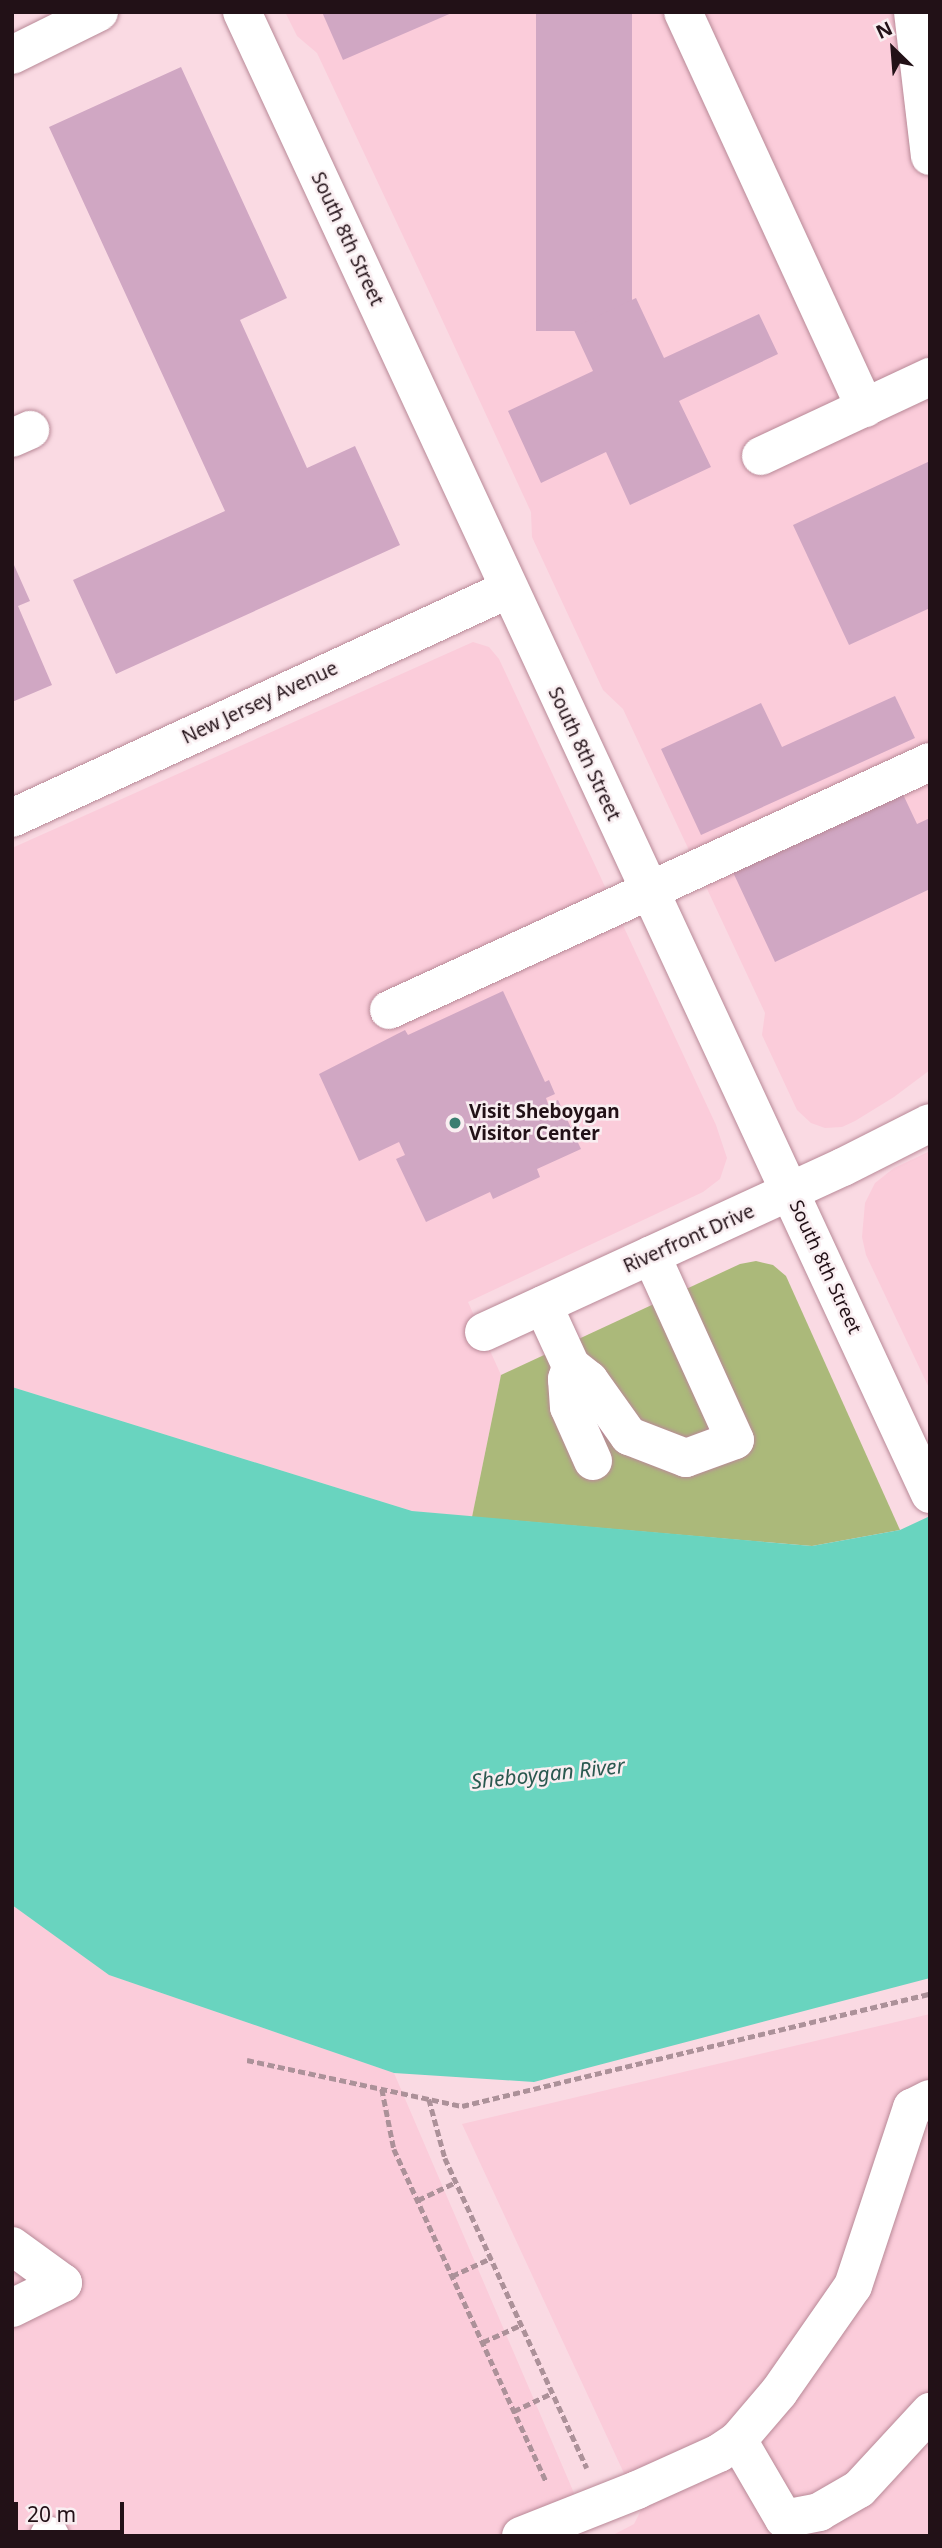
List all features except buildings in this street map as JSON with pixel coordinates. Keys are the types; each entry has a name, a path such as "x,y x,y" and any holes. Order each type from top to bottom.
{"main road":[{"path":"12,55 99,12"},
{"name":"South 8th Street","path":"242,12 925,1483"},
{"path":"683,12 865,408"},
{"path":"913,12 930,156"},
{"path":"761,456 930,377"},
{"name":"New Jersey Avenue","path":"12,818 509,589"},
{"path":"389,1010 930,762"},
{"name":"Riverfront Drive","path":"484,1332 790,1192 930,1123"},
{"path":"543,1306 571,1366 589,1380 624,1431 636,1440 686,1458 735,1440 651,1255"},
{"path":"571,1366 567,1379 569,1407 593,1461"},
{"path":"521,2536 588,2525 738,2440 779,2392 853,2286 912,2108 930,2098"},
{"path":"12,2246 64,2283 12,2308"},
{"path":"738,2440 784,2519 820,2512 859,2490 930,2412"}],"path":[{"path":"247,2060 462,2106 930,1994"},
{"path":"382,2088 394,2149 547,2483"},
{"path":"429,2099 445,2158 587,2468"},
{"path":"418,2200 456,2182"},
{"path":"452,2276 491,2258"},
{"path":"483,2342 521,2325"},
{"path":"514,2412 552,2393"}],"shaded area":[{"path":"285,12 930,12 930,1070 855,1121 842,1127 825,1128 811,1123 797,1110 762,1035 765,1013 623,709 603,690 532,537 531,512 427,287 317,53 297,36"},
{"path":"473,642 489,647 499,659 716,1125 727,1158 720,1179 703,1192 468,1302 501,1375 472,1517 412,1511 12,1387 12,848"},
{"path":"930,1151 930,1390 866,1255 862,1237 865,1203 875,1183 894,1168"},
{"path":"756,1261 773,1265 786,1276 900,1530 812,1546 472,1517 501,1375 740,1264"},
{"path":"12,1905 109,1975 394,2073 583,2514 525,2536 12,2536"},
{"path":"930,2014 930,2536 611,2536 634,2524 641,2510 462,2124"}],"water":[{"name":"Sheboygan River","path":"12,1387 412,1511 812,1546 900,1530 930,1516 930,1978 534,2082 394,2073 109,1975 12,1905"}],"place":[{"name":"Visit Sheboygan Visitor Center","path":"455,1123"}]}
